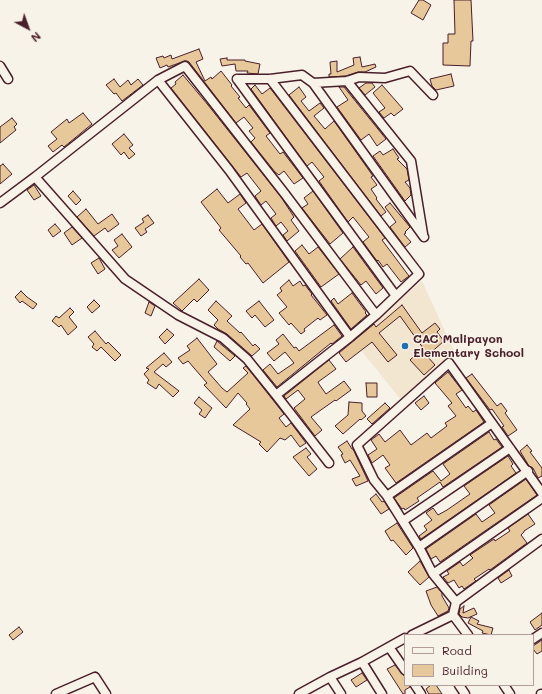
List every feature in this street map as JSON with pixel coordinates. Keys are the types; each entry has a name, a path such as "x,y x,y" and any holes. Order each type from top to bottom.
{"street":[{"path":"0,66 8,78"},
{"path":"0,203 158,80 185,66 272,176 376,315"},
{"path":"313,83 347,81 359,77 385,78 410,72 433,95"},
{"path":"347,81 411,161 424,237 313,83 302,75 270,79 237,79 396,296"},
{"path":"270,79 419,274 376,315 276,394"},
{"path":"158,80 229,170 350,336"},
{"path":"35,177 125,279 178,314 223,338 246,359 276,394 329,463"},
{"path":"456,602 433,574 403,521 387,496 374,480 357,444 449,363 528,471 542,493"},
{"path":"387,496 492,423"},
{"path":"403,521 510,448"},
{"path":"419,547 528,471"},
{"path":"433,574 542,498"},
{"path":"423,632 453,615 456,602 542,539"},
{"path":"453,615 467,634"},
{"path":"299,694 404,639"},
{"path":"389,647 404,669"},
{"path":"362,662 382,694"},
{"path":"56,694 95,677 106,694"},
{"path":"330,677 341,694"}],"shaded area":[{"name":"CAC Malipayon Elementary School","path":"422,281 455,353 401,400 352,339"}],"building":[{"path":"419,0 423,0 431,5 423,20 411,13"},
{"path":"454,0 471,0 473,41 471,41 470,66 443,65 443,43 448,43 448,34 455,34"},
{"path":"199,49 203,59 196,62 205,81 211,77 212,79 221,71 240,97 238,98 246,108 249,105 270,133 266,136 280,154 283,152 303,178 294,184 284,171 279,175 275,172 251,142 255,138 249,131 253,128 244,117 236,123 189,62 185,61 160,68 156,58 163,56 164,58 171,55 172,59"},
{"path":"360,57 362,67 375,64 376,67 365,72 358,72 346,76 329,77 329,74 331,74 330,62 337,61 337,72 354,65 353,58"},
{"path":"227,58 227,60 245,60 260,64 258,74 247,73 248,71 236,71 235,64 222,66 220,59"},
{"path":"451,74 454,86 436,90 432,86 430,79"},
{"path":"183,75 281,197 294,217 291,220 299,231 287,241 283,235 288,231 281,222 276,226 271,218 276,214 266,201 261,205 255,196 261,191 247,173 241,177 171,88"},
{"path":"114,79 120,87 128,80 131,85 138,79 143,85 122,101 116,93 114,94 106,85"},
{"path":"366,83 372,83 375,87 365,95 359,88"},
{"path":"255,85 262,94 270,88 385,238 382,240 409,276 401,282 387,264 383,267 378,260 377,261 363,242 369,237 353,217 348,222 319,181 324,177 312,162 307,166 251,89"},
{"path":"382,85 403,109 394,116 391,113 384,118 379,112 385,108 373,93"},
{"path":"299,87 306,97 301,101 309,111 320,103 324,108 314,116 325,129 334,121 373,176 371,177 377,185 371,189 377,198 376,199 386,212 381,216 289,95"},
{"path":"339,87 344,87 386,139 377,146 369,134 361,140 337,107 348,100"},
{"path":"83,113 92,124 64,147 62,145 53,152 48,146 57,139 51,132 67,119 69,123"},
{"path":"12,118 17,124 14,127 16,130 0,143 0,127"},
{"path":"124,134 133,145 129,148 135,154 129,159 124,152 121,155 112,144"},
{"path":"393,149 399,158 397,159 407,169 409,180 405,182 410,188 411,195 405,201 373,156 380,151 383,155"},
{"path":"3,164 12,174 0,184 0,166"},
{"path":"34,185 41,196 34,200 27,190"},
{"path":"217,189 228,203 240,194 246,203 238,209 254,230 262,224 289,262 263,283 248,263 246,264 219,230 221,228 201,202"},
{"path":"73,191 81,200 76,205 68,196"},
{"path":"313,191 343,233 330,244 302,208 308,204 304,198"},
{"path":"390,203 410,227 404,234 411,242 405,247 390,227 396,222 385,207"},
{"path":"86,209 98,224 112,214 119,224 108,232 105,228 94,236 77,217"},
{"path":"148,215 154,223 145,229 147,232 141,236 135,228 144,222 142,219"},
{"path":"55,224 61,231 53,237 48,230"},
{"path":"72,227 82,238 72,245 64,233"},
{"path":"122,234 132,247 119,258 112,250 118,246 114,240"},
{"path":"302,245 309,254 318,247 339,274 321,287 295,251"},
{"path":"353,247 383,288 376,294 366,281 361,285 340,259"},
{"path":"99,258 105,269 98,274 91,263"},
{"path":"199,279 209,290 197,302 194,299 182,311 173,303"},
{"path":"289,280 293,286 300,281 303,286 305,285 327,315 320,320 318,318 304,329 305,331 301,334 291,323 289,325 279,313 287,307 277,295 282,291 280,288"},
{"path":"21,291 37,304 33,309 22,301 20,303 15,297"},
{"path":"352,293 367,315 351,329 331,301 334,298 338,304"},
{"path":"94,300 100,306 92,313 87,307"},
{"path":"216,301 232,316 227,321 240,333 241,332 253,346 255,344 260,349 252,356 227,334 214,325 218,320 208,310"},
{"path":"259,301 274,320 265,327 255,315 252,318 246,311"},
{"path":"149,302 155,306 151,316 145,313"},
{"path":"402,305 422,333 435,323 440,329 437,332 444,341 427,356 435,365 424,375 410,360 423,348 400,316 379,333 397,355 388,362 372,342 346,362 339,353 374,324 376,327"},
{"path":"70,308 74,312 69,317 77,327 68,335 61,325 59,327 52,321 56,316 59,318"},
{"path":"334,325 342,336 332,344 331,343 277,387 263,370 270,364 278,374 294,363 285,352 274,361 267,353 279,344 276,340 283,334 294,348 296,347 299,351"},
{"path":"167,329 174,335 165,344 159,337"},
{"path":"95,331 106,344 108,342 121,355 115,361 101,347 97,351 92,347 94,344 88,337"},
{"path":"197,338 217,364 208,372 222,388 227,392 248,373 243,368 246,366 284,414 279,418 286,427 291,423 306,443 300,447 291,435 285,440 280,438 267,452 259,444 261,442 233,425 250,409 246,404 247,403 238,393 226,408 204,385 207,383 188,361 183,364 178,358 190,350 187,346"},
{"path":"217,341 235,356 230,361 214,347"},
{"path":"164,353 172,362 166,367 163,364 154,372 179,391 173,397 159,384 156,389 147,383 149,380 144,374 149,369 146,368"},
{"path":"329,360 336,369 318,382 326,394 344,381 351,390 311,417 322,430 315,436 294,408 305,399 298,390 286,399 284,396"},
{"path":"448,372 462,390 456,394 466,408 468,406 473,412 476,410 484,422 396,483 385,468 390,465 383,455 372,463 368,455 377,449 371,440 379,434 385,442 400,430 411,445 427,433 431,438 447,426 445,423 456,416 448,406 452,403 435,383"},
{"path":"472,374 497,406 501,403 507,411 505,413 517,430 508,436 502,427 504,426 492,409 490,410 466,378"},
{"path":"366,383 377,383 377,397 367,397"},
{"path":"424,396 429,403 421,410 415,403"},
{"path":"199,397 212,408 205,418 199,414 202,410 194,403"},
{"path":"349,402 362,403 362,411 366,416 361,420 360,419 343,434 335,426 348,415"},
{"path":"385,403 390,408 372,424 367,419"},
{"path":"489,432 494,440 496,439 502,447 443,487 440,482 417,498 419,501 405,510 404,508 402,509 394,498 433,471 441,481 450,474 443,464"},
{"path":"347,441 353,449 368,481 356,486 352,479 360,476 350,460 345,463 341,455 343,454 338,447"},
{"path":"527,445 532,451 530,452 542,468 542,476 538,478 533,468 529,466 520,451"},
{"path":"306,448 311,454 307,457 317,469 309,476 293,457"},
{"path":"508,456 513,464 511,466 516,473 421,539 419,536 427,530 424,526 432,520 426,513 433,508 438,515 447,510 470,494 464,486"},
{"path":"526,479 537,495 440,562 436,556 431,559 426,549 476,514 482,522 495,513 489,505"},
{"path":"376,494 382,502 384,501 389,509 381,514 370,499"},
{"path":"528,514 535,524 524,531 521,535 527,543 490,570 489,569 474,579 476,581 464,589 462,586 459,588 454,580 448,583 443,577 449,574 447,571 460,562 463,566 473,558 470,555 494,539 495,541 510,531 508,528"},
{"path":"397,523 413,548 406,555 393,540 391,541 385,531"},
{"path":"420,561 429,577 420,585 408,572"},
{"path":"509,570 512,576 501,583 498,578"},
{"path":"437,587 442,593 442,596 449,608 448,611 438,616 431,605 426,591"},
{"path":"464,606 463,613 474,608 477,614 468,618 462,617 459,614 460,609"},
{"path":"542,613 542,625 535,630 530,622"},
{"path":"471,617 479,621 477,624 493,628 491,634 482,633 483,631 468,623"},
{"path":"19,627 23,632 13,640 9,635"},
{"path":"542,640 542,651 537,654 534,650 534,645"},
{"path":"395,665 404,676 404,686 410,686 405,690 405,694 403,694 387,669"},
{"path":"362,673 367,680 356,687 351,680"},
{"path":"430,686 437,686 442,694 429,694 426,689"}],"place":[{"name":"CAC Malipayon Elementary School","path":"405,346"}]}
